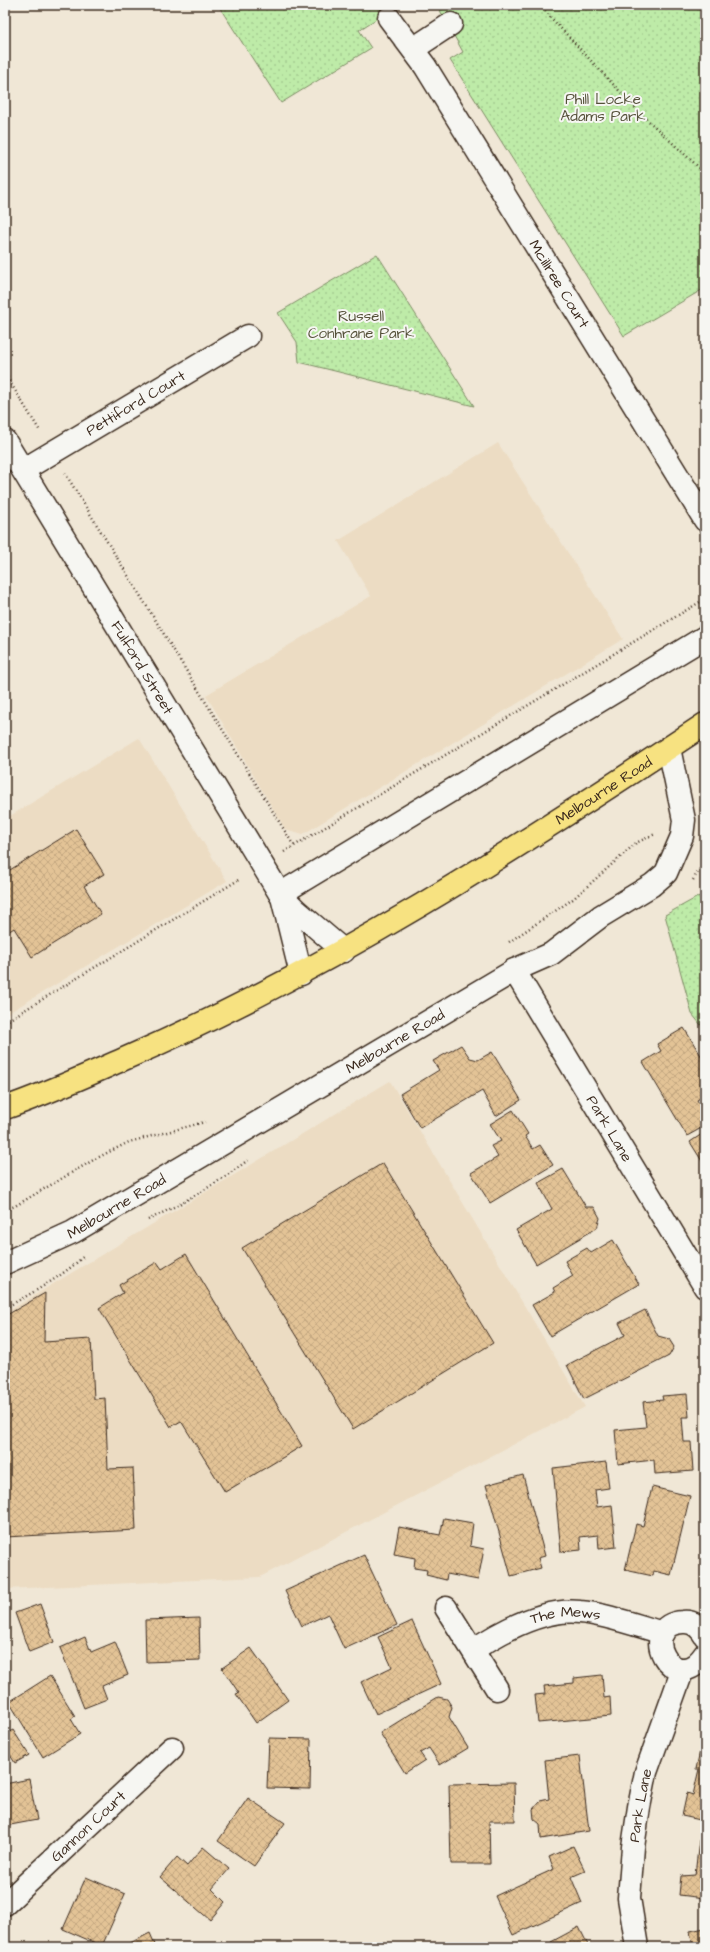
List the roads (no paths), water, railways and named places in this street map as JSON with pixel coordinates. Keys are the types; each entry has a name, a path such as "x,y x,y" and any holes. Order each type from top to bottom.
{"main road":[{"name":"Melbourne Road","path":"5,1108 38,1097 173,1038 344,951 491,864 705,724"}],"street":[{"name":"Mcillree Court","path":"389,18 425,66 705,520"},
{"path":"413,49 451,24"},
{"name":"Pettiford Court","path":"23,470 248,336"},
{"name":"Fulford Street","path":"5,441 280,894 297,911 344,951"},
{"path":"280,894 705,637"},
{"name":"Melbourne Road","path":"5,1263 73,1232 514,970 551,954 601,916 658,881 669,869 682,836 683,813 669,748"},
{"name":"Fulford Street","path":"280,894 301,974"},
{"name":"Park Lane","path":"514,970 705,1287"},
{"path":"446,1608 497,1689"},
{"name":"The Mews","path":"473,1650 497,1634 532,1620 557,1613 581,1612 663,1633"},
{"path":"702,1623 679,1622 670,1626 663,1633 660,1642 661,1652 670,1664 683,1669 692,1667 700,1662 705,1654"},
{"name":"Park Lane","path":"637,1947 629,1898 633,1847 639,1806 646,1772 683,1669"},
{"name":"Gannon Court","path":"5,1904 172,1748"}],"park label":[{"name":"Phill Locke Adams Park","path":"603,108"},
{"name":"Russell Conhrane Park","path":"361,324"}]}
